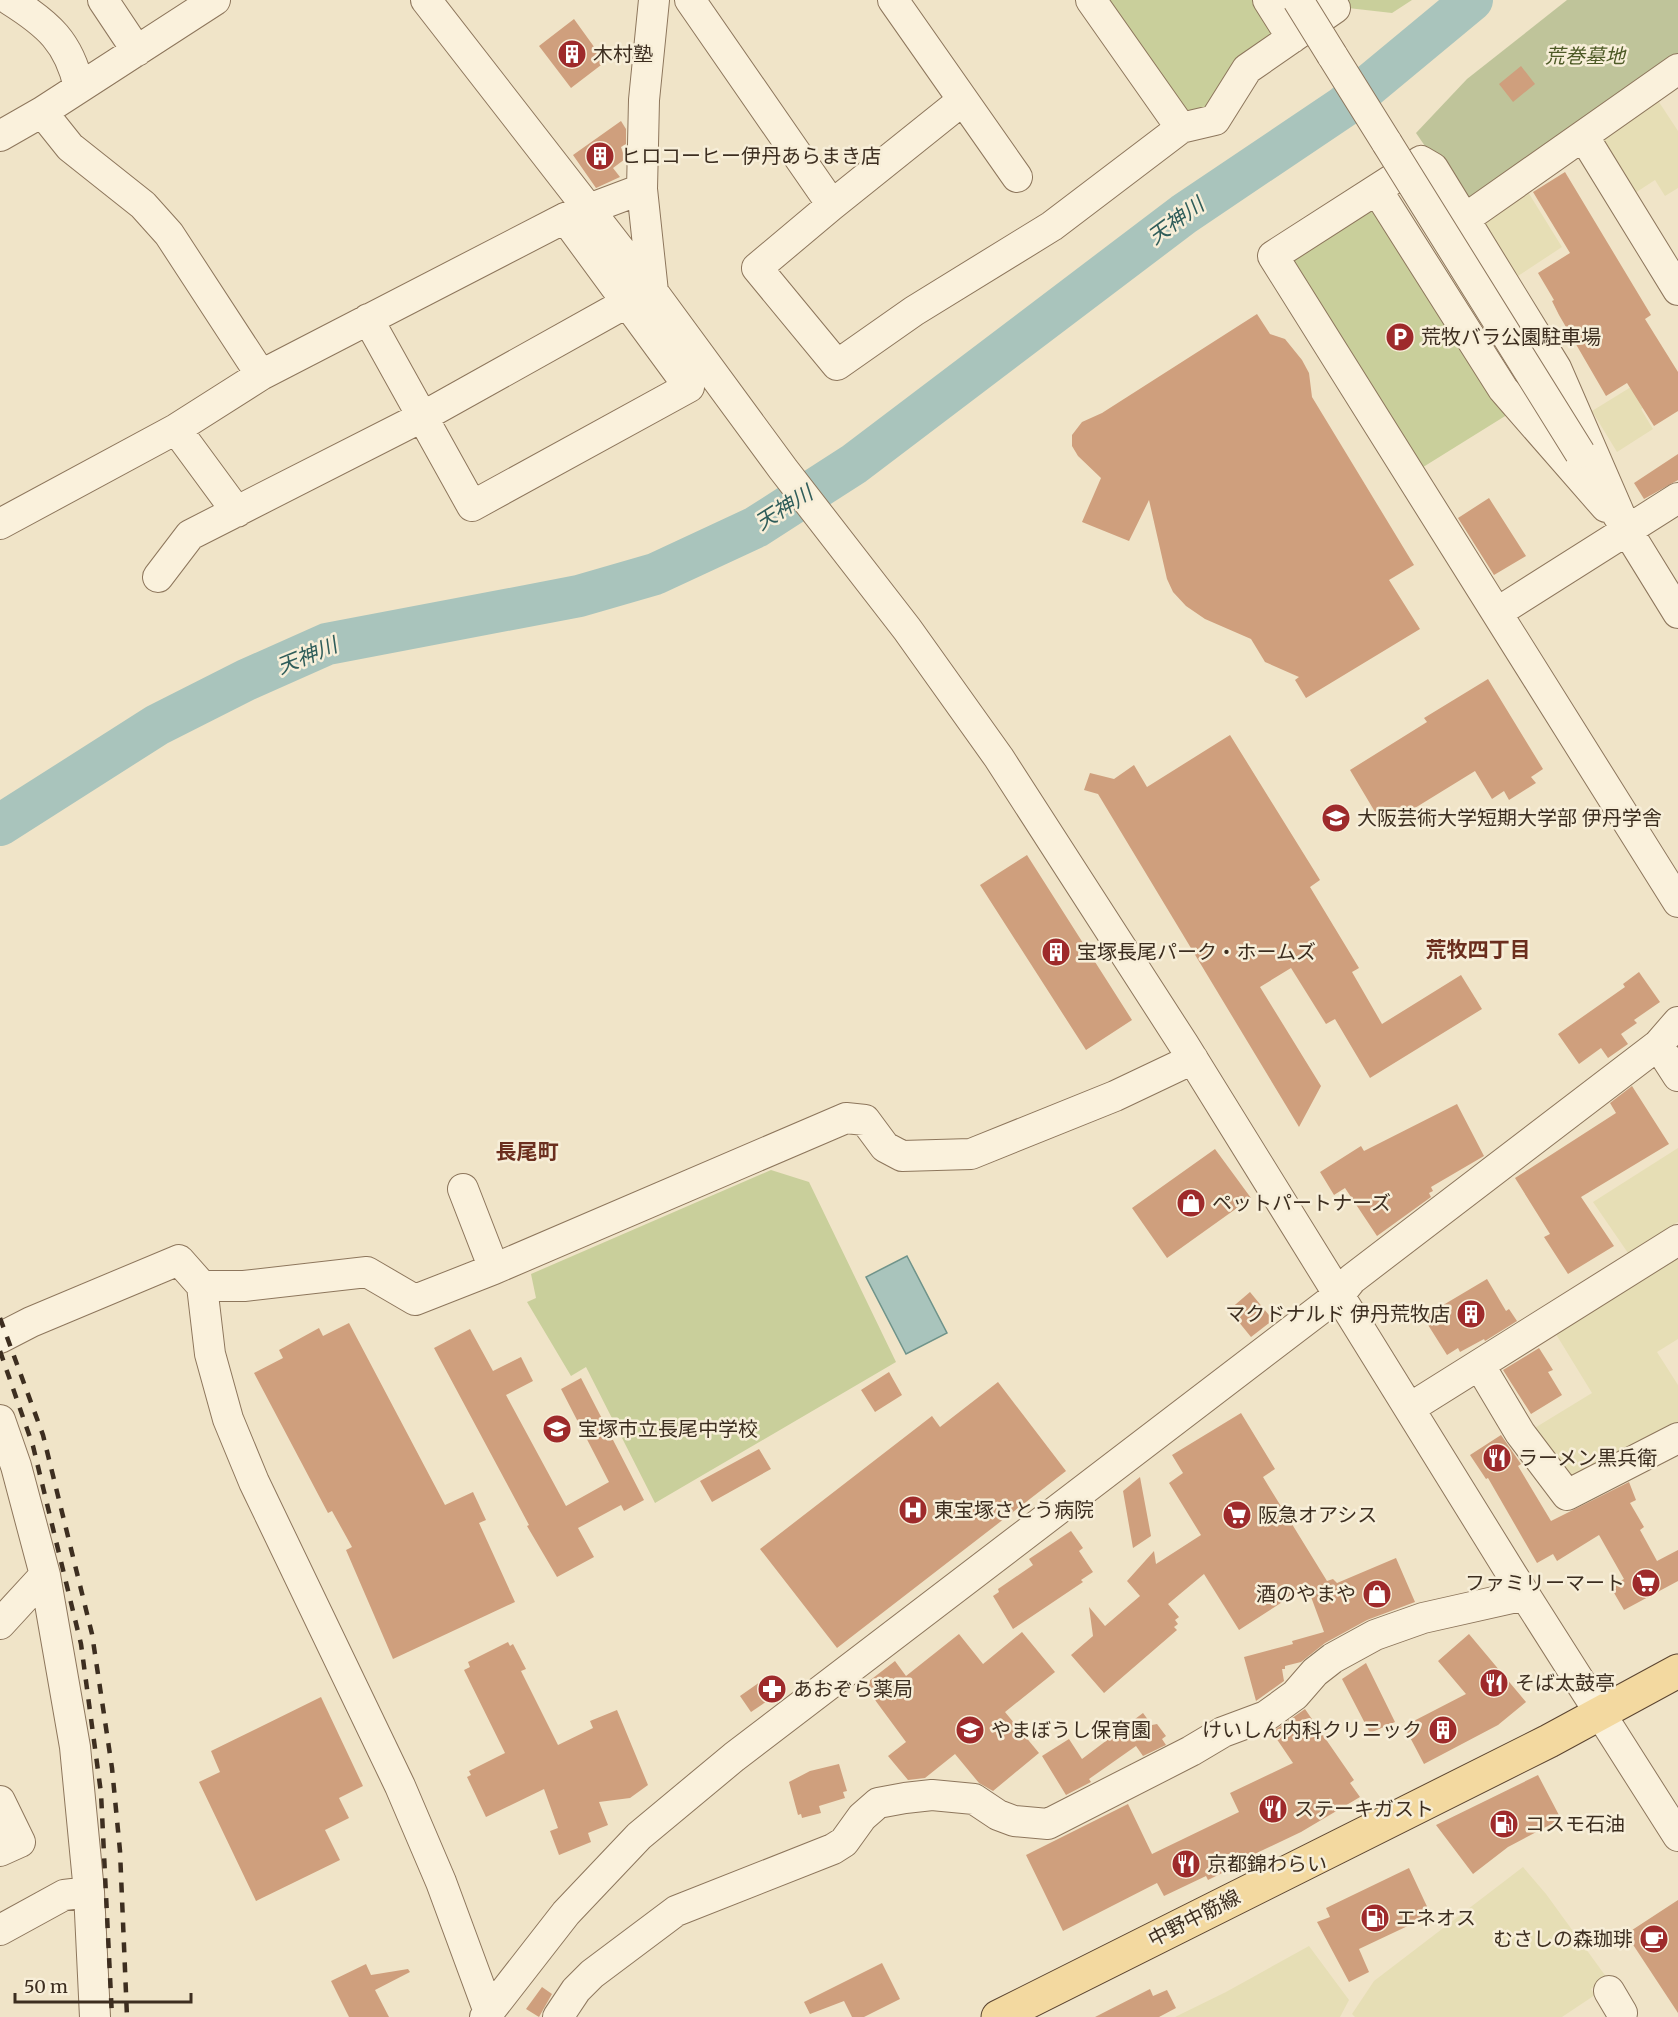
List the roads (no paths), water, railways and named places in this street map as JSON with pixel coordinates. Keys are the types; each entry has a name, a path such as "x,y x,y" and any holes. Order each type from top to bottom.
{"main road":[{"name":"中野中筋線","path":"998,2017 1601,1714 1678,1671"}],"street":[{"path":"10,0 54,32 73,62 79,87"},
{"path":"103,0 137,51"},
{"path":"0,136 42,112 215,0"},
{"path":"426,0 577,213 640,297 782,467 907,628 999,758 1193,1059 1525,1595 1678,1836"},
{"path":"368,319 472,506 689,387 640,297 644,100 654,0"},
{"path":"690,0 832,206"},
{"path":"893,0 1017,177"},
{"path":"1090,0 1181,128"},
{"path":"1268,0 1292,38"},
{"path":"1298,0 1678,613"},
{"path":"963,100 757,268 837,365 914,310 1052,225 1181,128 1215,120 1247,69 1292,38 1333,4"},
{"path":"1466,218 1678,69"},
{"path":"42,112 70,147 143,205 169,234 261,375"},
{"path":"1584,137 1678,290"},
{"path":"1626,529 1556,368 1466,218 1433,168 1421,161 1273,256 1678,902"},
{"path":"0,524 176,429 261,375 368,319 577,213 642,189"},
{"path":"1377,190 1503,389 1626,529"},
{"path":"158,577 190,535 422,417 640,297"},
{"path":"176,429 237,512"},
{"path":"1498,612 1678,498"},
{"path":"487,2014 566,1913 639,1836 807,1700 1340,1294 1352,1279 1658,1045 1678,1022"},
{"path":"1658,1045 1678,1076"},
{"path":"202,1286 244,1286 368,1272 416,1300 494,1269 846,1118 865,1120 885,1148 902,1156 971,1154 1115,1096 1193,1059"},
{"path":"463,1189 494,1269"},
{"path":"1410,1408 1678,1240"},
{"path":"0,1338 31,1322 179,1260 202,1286 210,1354 228,1419 254,1482 400,1786 441,1882 487,2014"},
{"path":"1480,1366 1520,1434 1567,1495 1678,1438"},
{"path":"0,1420 16,1466 45,1575 75,1747 89,1892 95,2017"},
{"path":"0,1624 45,1575"},
{"path":"558,2017 576,1990 592,1974 676,1911 833,1849 844,1842 862,1817 878,1803 932,1795 974,1799 998,1815 1014,1821 1048,1824 1237,1725 1266,1716 1295,1695 1315,1672 1333,1658 1375,1635 1424,1618 1525,1595"},
{"path":"0,1801 20,1842 0,1851"},
{"path":"1,1923 64,1895 89,1892"}],"water":[{"path":"907,1256 947,1333 906,1354 866,1277"}],"waterway":[{"name":"天神川","path":"0,825 157,725 246,680 327,644 579,596 655,574 756,527 854,464 1184,214 1343,107 1472,0"}],"railway":[{"path":"0,1318 43,1435 92,1634 112,1768 120,1851 127,2017"},
{"path":"0,1351 33,1446 81,1644 101,1793 112,2017"}],"place":[{"name":"木村塾","path":"572,54"},
{"name":"ヒロコーヒー伊丹あらまき店","path":"600,156"},
{"name":"荒牧バラ公園駐車場","path":"1400,337"},
{"name":"大阪芸術大学短期大学部 伊丹学舎","path":"1336,818"},
{"name":"宝塚長尾パーク・ホームズ","path":"1056,952"},
{"name":"ペットパートナーズ","path":"1191,1203"},
{"name":"マクドナルド 伊丹荒牧店","path":"1471,1314"},
{"name":"宝塚市立長尾中学校","path":"557,1429"},
{"name":"ラーメン黒兵衛","path":"1497,1458"},
{"name":"東宝塚さとう病院","path":"913,1510"},
{"name":"阪急オアシス","path":"1237,1515"},
{"name":"ファミリーマート","path":"1646,1583"},
{"name":"酒のやまや","path":"1377,1594"},
{"name":"そば太鼓亭","path":"1494,1683"},
{"name":"あおぞら薬局","path":"772,1689"},
{"name":"やまぼうし保育園","path":"970,1730"},
{"name":"けいしん内科クリニック","path":"1443,1730"},
{"name":"ステーキガスト","path":"1273,1809"},
{"name":"コスモ石油","path":"1504,1824"},
{"name":"京都錦わらい","path":"1186,1864"},
{"name":"エネオス","path":"1375,1918"},
{"name":"むさしの森珈琲","path":"1654,1939"}],"district":[{"name":"荒牧四丁目","path":"1478,950"},
{"name":"長尾町","path":"527,1152"}],"park label":[{"name":"荒巻墓地","path":"1585,56"}]}
